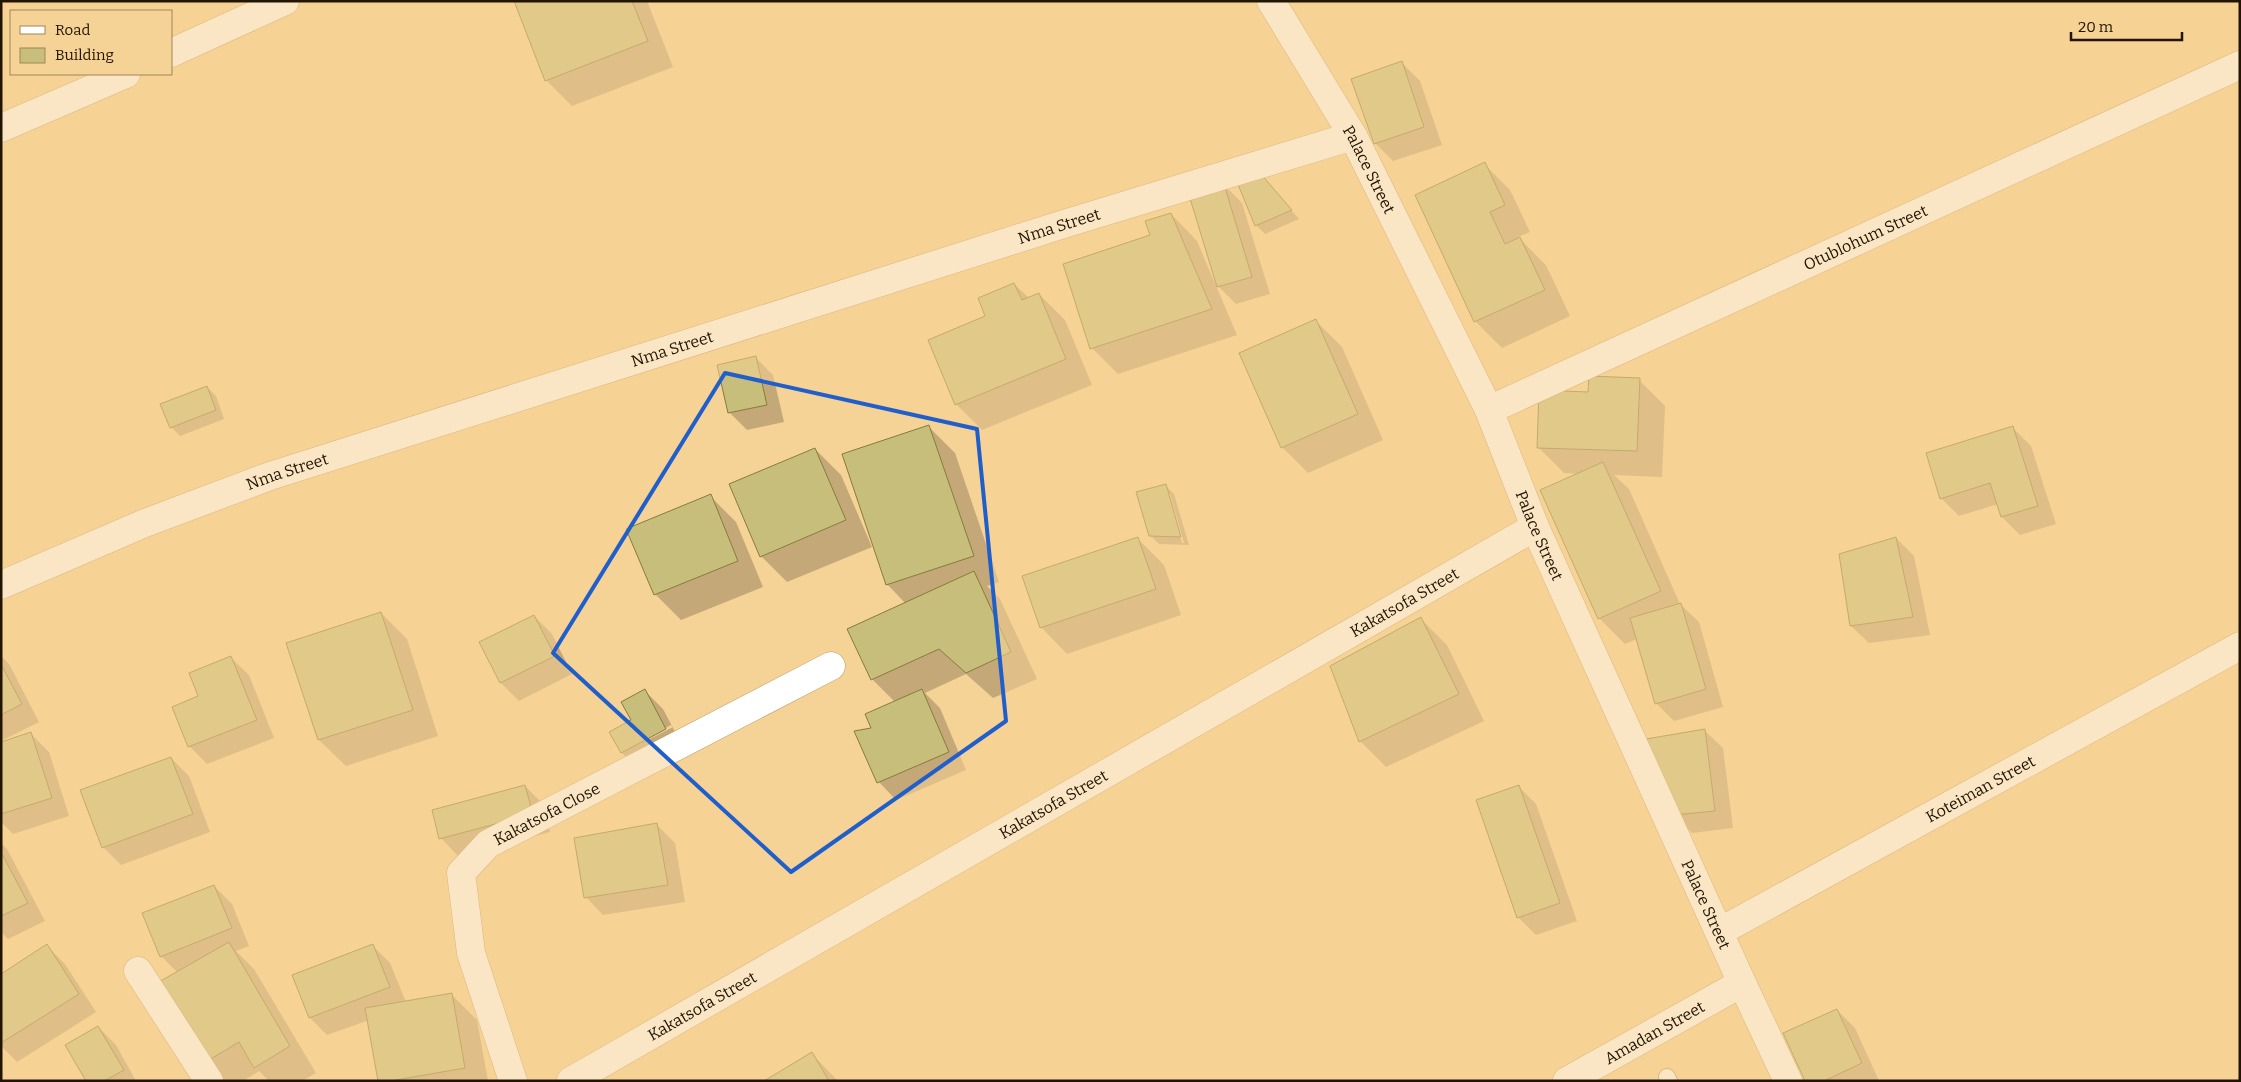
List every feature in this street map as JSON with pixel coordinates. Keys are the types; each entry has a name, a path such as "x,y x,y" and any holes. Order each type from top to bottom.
{"street":[{"path":"172,54 285,1"},
{"name":"Palace Street","path":"1273,2 1353,136 1489,410 1535,527 1788,1081"},
{"name":"Otublohum Street","path":"1489,410 2240,65"},
{"path":"1,128 124,75"},
{"name":"Nma Street","path":"1,585 145,524 270,476 1067,223 1353,136"},
{"name":"Kakatsofa Street","path":"571,1081 1535,527"},
{"name":"Koteiman Street","path":"1719,932 2240,646"},
{"name":"Kakatsofa Close","path":"513,1081 471,953 461,874 488,844 831,666"},
{"path":"138,970 208,1081"},
{"name":"Amadan Street","path":"1567,1081 1742,983"}],"highlighted area":[{"path":"725,373 977,429 1006,721 791,872 553,653"}],"building":[{"path":"514,1 632,1 648,41 545,81"},
{"path":"1402,61 1424,127 1374,144 1351,79"},
{"path":"1485,162 1505,205 1490,212 1505,244 1520,237 1545,290 1474,322 1415,195"},
{"path":"1260,173 1292,210 1255,226 1237,182"},
{"path":"1224,184 1252,277 1217,287 1189,195"},
{"path":"1171,213 1212,309 1090,349 1063,264 1150,235 1145,221"},
{"path":"1014,283 1022,300 1039,293 1066,359 955,405 928,340 985,316 978,298"},
{"path":"1316,319 1358,414 1281,448 1239,353"},
{"path":"756,356 767,405 728,413 717,365"},
{"path":"1589,376 1640,378 1637,451 1537,448 1539,390 1588,392"},
{"path":"207,386 216,410 170,428 160,404"},
{"path":"929,425 974,556 886,585 842,454"},
{"path":"2013,426 2038,506 2001,517 1990,483 1940,499 1926,453"},
{"path":"815,448 846,520 760,557 729,484"},
{"path":"1603,462 1661,591 1598,619 1540,490"},
{"path":"1166,484 1181,537 1149,536 1136,492"},
{"path":"711,494 738,561 654,595 626,529"},
{"path":"1138,537 1156,589 1040,628 1022,576"},
{"path":"1896,537 1913,617 1850,626 1839,554"},
{"path":"974,571 1011,652 966,673 939,649 871,680 847,629"},
{"path":"1681,603 1706,689 1655,704 1630,618"},
{"path":"381,612 413,710 318,740 286,643"},
{"path":"534,615 555,656 500,683 479,642"},
{"path":"1421,617 1459,694 1359,742 1330,666"},
{"path":"231,656 257,720 188,747 172,707 198,696 189,673"},
{"path":"1,664 22,704 1,715"},
{"path":"645,689 666,729 621,753 609,732 631,720 621,702"},
{"path":"922,689 949,752 877,783 854,731 871,728 865,714"},
{"path":"1705,729 1715,811 1673,815 1646,739"},
{"path":"31,732 52,798 1,814 1,742"},
{"path":"171,757 193,814 102,848 80,790"},
{"path":"525,785 533,814 439,839 432,810"},
{"path":"1519,785 1560,903 1517,918 1476,800"},
{"path":"657,823 668,885 584,898 574,838"},
{"path":"1,852 28,903 1,916"},
{"path":"214,885 232,928 160,957 142,913"},
{"path":"229,942 290,1046 254,1068 239,1042 204,1063 157,983"},
{"path":"47,944 79,994 1,1043 1,974"},
{"path":"373,944 390,987 309,1018 292,975"},
{"path":"452,993 465,1068 390,1081 378,1081 365,1008"},
{"path":"1837,1009 1862,1063 1824,1081 1805,1081 1783,1033"},
{"path":"98,1026 124,1070 104,1081 86,1081 65,1045"},
{"path":"812,1052 829,1081 764,1081"}]}
